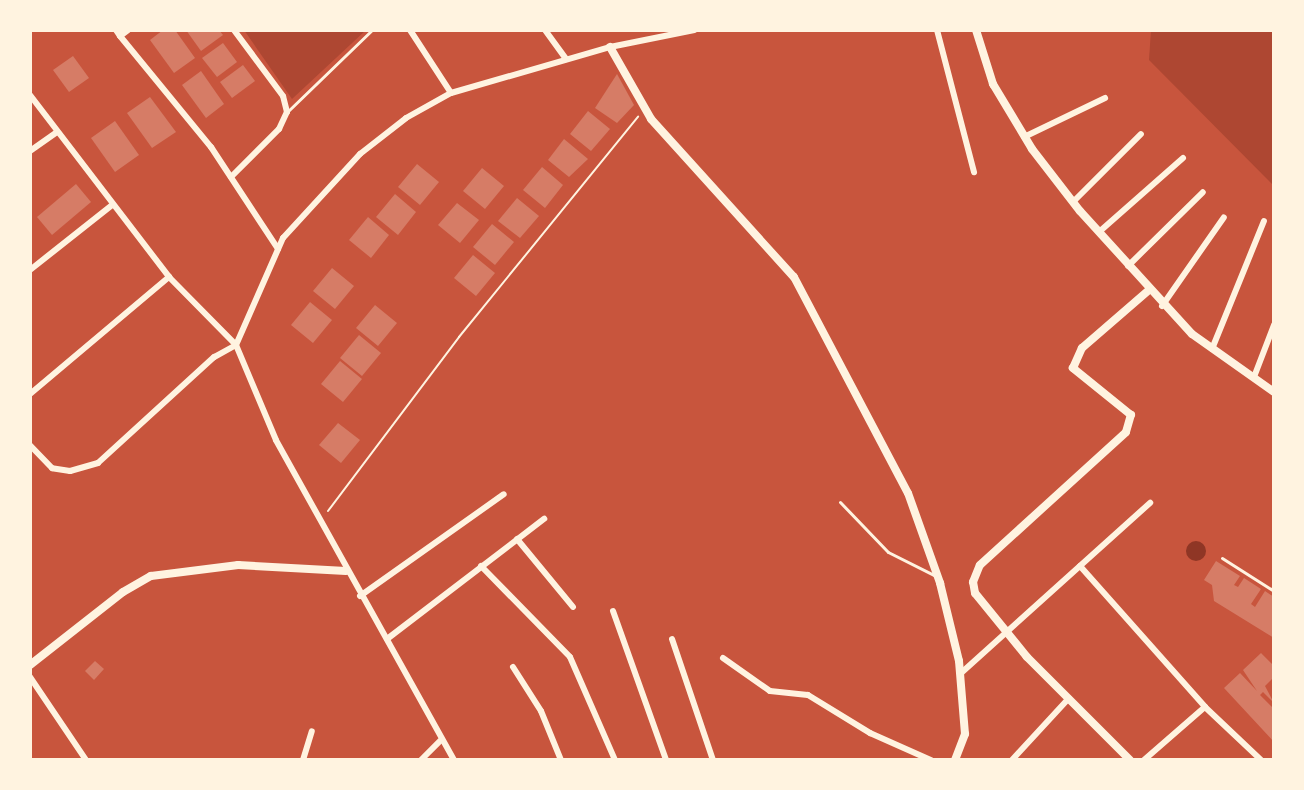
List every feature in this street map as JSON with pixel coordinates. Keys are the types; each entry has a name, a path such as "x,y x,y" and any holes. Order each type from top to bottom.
{"street":[{"path":"128,30 118,33 231,177 278,249"},
{"path":"231,177 279,129 287,112 283,96 234,30"},
{"path":"410,30 451,93"},
{"path":"545,30 566,59"},
{"path":"30,445 52,468 70,471 98,463 214,357 236,345 278,249 321,192 360,154 406,118 451,93 610,47 693,30"},
{"path":"937,30 974,172"},
{"path":"976,30 993,84 1024,137 1073,202 1162,306 1212,349 1274,392"},
{"path":"610,47 644,110 794,277 908,493 938,577 960,674 965,734 955,760"},
{"path":"30,95 169,277 236,345 276,440 440,741 454,760"},
{"path":"1024,137 1105,98"},
{"path":"30,151 57,132"},
{"path":"1073,202 1141,134"},
{"path":"1099,232 1183,158"},
{"path":"1128,266 1203,192"},
{"path":"30,270 112,205"},
{"path":"1162,306 1224,217"},
{"path":"1212,349 1264,221"},
{"path":"30,394 169,277"},
{"path":"1130,760 1006,632 975,593 975,573 1126,432 1131,415 1073,368 1082,348 1149,290"},
{"path":"1254,377 1274,325"},
{"path":"360,596 504,494"},
{"path":"960,674 1150,503"},
{"path":"387,639 544,519"},
{"path":"517,539 573,607"},
{"path":"30,665 123,592 151,576 238,565 346,571"},
{"path":"481,566 570,657 615,760"},
{"path":"1080,566 1205,707 1261,760"},
{"path":"613,611 666,760"},
{"path":"672,639 713,760"},
{"path":"723,658 770,691 808,695 870,733 931,760"},
{"path":"513,667 541,711 561,760"},
{"path":"30,677 86,760"},
{"path":"1012,760 1069,698"},
{"path":"1144,760 1205,707"},
{"path":"303,760 312,731"},
{"path":"421,760 440,741"}],"lane":[{"path":"287,112 372,30"},
{"path":"840,502 888,552 938,577"},
{"path":"1222,558 1274,591"}],"path":[{"path":"320,522 459,337 644,110"}],"shaded area":[{"path":"244,30 366,30 292,99"},
{"path":"1151,30 1274,30 1274,186 1149,60"},
{"path":"1192,541 1200,541 1206,551 1200,561 1192,561 1186,555 1186,547"}],"building":[{"path":"163,30 175,30 195,58 174,73 150,40"},
{"path":"186,30 219,30 223,35 201,51"},
{"path":"223,43 237,62 217,77 202,58"},
{"path":"73,56 89,78 69,92 53,70"},
{"path":"243,65 255,81 232,98 220,82"},
{"path":"201,71 224,104 206,118 182,85"},
{"path":"617,74 634,105 617,123 595,108"},
{"path":"150,97 176,132 152,148 127,113"},
{"path":"588,111 610,129 591,151 570,134"},
{"path":"115,121 139,155 115,172 91,138"},
{"path":"564,139 588,159 569,177 548,160"},
{"path":"417,164 439,182 420,205 398,187"},
{"path":"542,167 563,185 545,208 523,190"},
{"path":"482,168 504,186 485,209 463,191"},
{"path":"76,184 91,202 52,235 37,217"},
{"path":"395,194 416,212 398,235 376,217"},
{"path":"517,198 539,216 520,238 498,221"},
{"path":"457,203 479,220 460,243 438,225"},
{"path":"368,217 389,235 371,258 349,240"},
{"path":"492,224 514,242 495,265 473,247"},
{"path":"473,255 495,273 476,296 454,278"},
{"path":"332,268 354,286 335,309 313,291"},
{"path":"310,302 332,320 313,343 291,325"},
{"path":"375,305 397,323 378,346 356,328"},
{"path":"359,335 381,353 362,376 340,358"},
{"path":"340,361 362,379 343,402 321,384"},
{"path":"338,423 360,440 341,463 319,445"},
{"path":"1216,561 1240,576 1234,585 1238,587 1244,578 1261,589 1251,604 1255,607 1265,591 1274,597 1274,638 1214,601 1212,585 1204,580"},
{"path":"1261,653 1274,666 1274,677 1265,686 1274,703 1263,692 1260,695 1274,709 1274,742 1224,688 1240,673 1257,691 1243,670"},
{"path":"95,661 104,669 94,680 85,671"}]}
